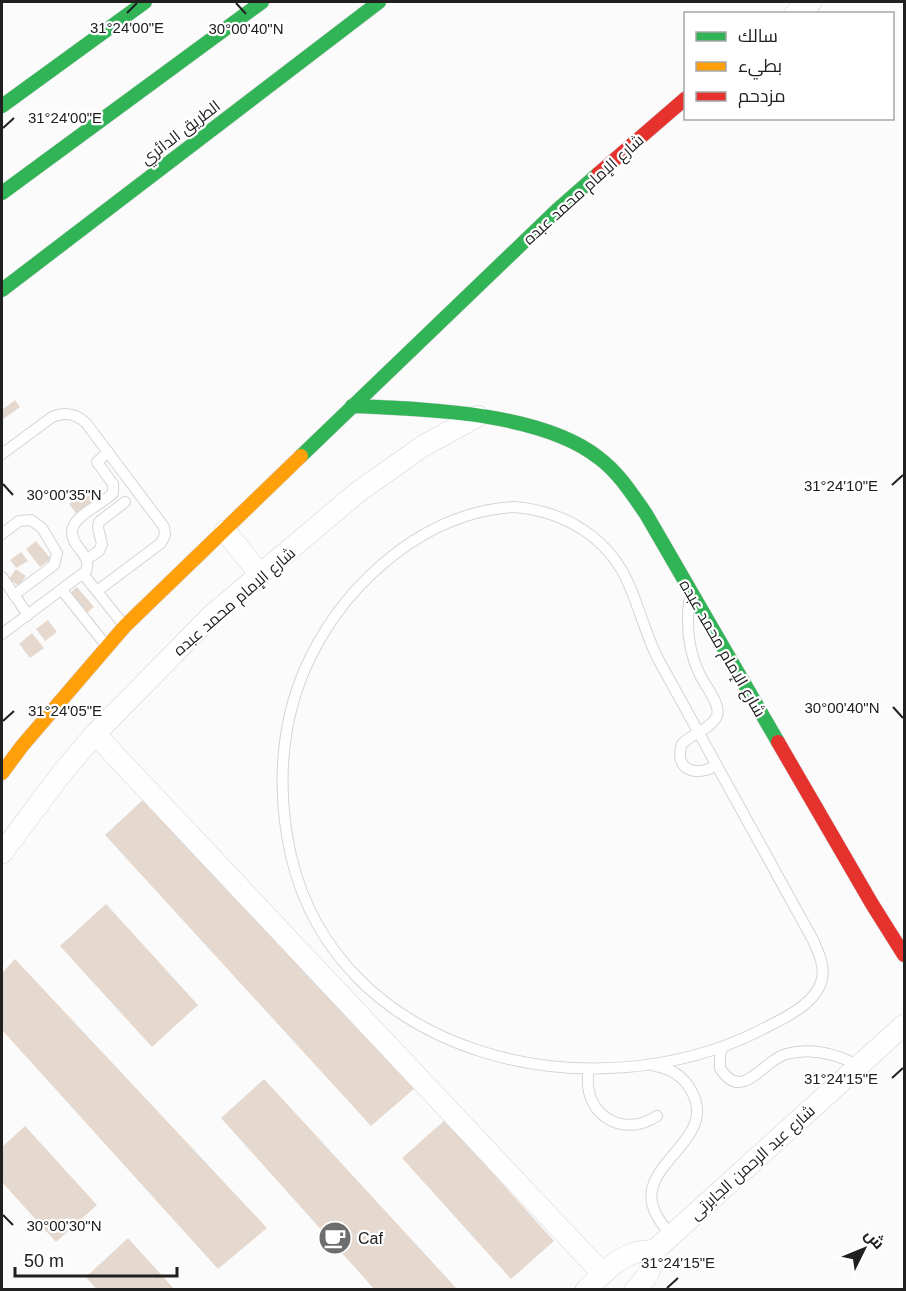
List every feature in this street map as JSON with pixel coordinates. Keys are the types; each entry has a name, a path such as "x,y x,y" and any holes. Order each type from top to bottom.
{"main road":[{"path":"2,106 145,2"},
{"path":"2,194 262,2"},
{"name":"الطريق الدائري","path":"2,290 379,2"},
{"name":"شارع الإمام محمد عبده","path":"2,773 125,626 566,202 684,100"},
{"name":"شارع الإمام محمد عبده","path":"352,406 478,416 571,441 598,457 622,481 641,508 904,955"}],"street":[{"path":"798,12 811,2"},
{"name":"شارع الإمام محمد عبده","path":"2,853 62,773 95,734 212,615 357,492 423,446 478,416"},
{"path":"225,531 260,574"},
{"path":"95,734 603,1274"},
{"name":"شارع عبد الرحمن الجابرتى","path":"654,1251 904,1025"},
{"path":"586,1290 622,1257 637,1251 654,1251 649,1274 635,1290"}],"lane":[{"path":"2,454 59,414 81,418 164,526 165,535 161,543 97,591"},
{"path":"2,634 83,574 88,567 87,559 73,539 72,529 77,520 113,493 113,484 97,462 108,452"},
{"path":"87,559 99,551 102,544 98,528 101,520 125,502"},
{"path":"514,507 532,508 575,524 598,540 610,554 630,586 648,640 716,765 813,940 823,969 818,989 805,1004 765,1028 723,1047 688,1058 652,1065 621,1069 558,1068 506,1058 457,1043 433,1033 404,1016 371,990 337,953 322,932 307,902 287,837 283,762 286,737 298,688 319,641 349,598 386,561 429,532 477,511 514,507"},
{"path":"2,534 19,521 32,520 42,528 57,553 54,565 14,595"},
{"path":"83,574 125,626"},
{"path":"2,577 28,615"},
{"path":"690,589 687,621 689,648 717,710 713,721 682,744 680,757 682,763 692,771 705,771 716,765"},
{"path":"62,590 106,647"},
{"path":"723,1047 720,1054 720,1068 729,1079 736,1082 750,1079 779,1056 793,1052 827,1053 859,1066"},
{"path":"652,1065 672,1070 680,1076 692,1092 696,1102 696,1122 693,1131 663,1165 653,1183 652,1204 656,1214 672,1235"},
{"path":"589,1069 587,1078 589,1096 599,1112 606,1118 622,1125 632,1125 649,1121 657,1116"}],"building":[{"path":"15,400 20,407 2,420 2,410"},
{"path":"87,491 94,500 76,513 69,504"},
{"path":"36,541 51,559 40,567 26,549"},
{"path":"21,552 28,561 16,568 10,560"},
{"path":"16,569 26,576 19,586 9,579"},
{"path":"77,587 94,607 87,613 71,592"},
{"path":"48,620 57,632 45,641 36,629"},
{"path":"32,633 44,648 30,658 19,644"},
{"path":"146,797 415,1088 371,1126 105,835"},
{"path":"106,904 198,1005 152,1047 60,946"},
{"path":"15,959 267,1228 218,1269 2,1030 2,973"},
{"path":"264,1079 458,1290 375,1290 221,1118"},
{"path":"445,1120 554,1241 511,1279 402,1158"},
{"path":"25,1126 97,1205 56,1242 2,1182 2,1147"},
{"path":"128,1238 175,1290 97,1290 86,1277"}],"traffic: fast":[{"path":"2,106 145,2"},
{"path":"2,193 262,2"},
{"path":"2,290 379,2"},
{"path":"301,456 557,210 598,174"},
{"path":"352,406 446,412 514,422 546,431 575,443 599,458 619,477 646,514 778,742"}],"traffic: slow":[{"path":"2,773 22,746 125,626 301,456"}],"traffic: jam":[{"path":"598,174 684,100"},
{"path":"778,742 904,955"}],"place":[{"name":"Caf","path":"335,1238"}]}
